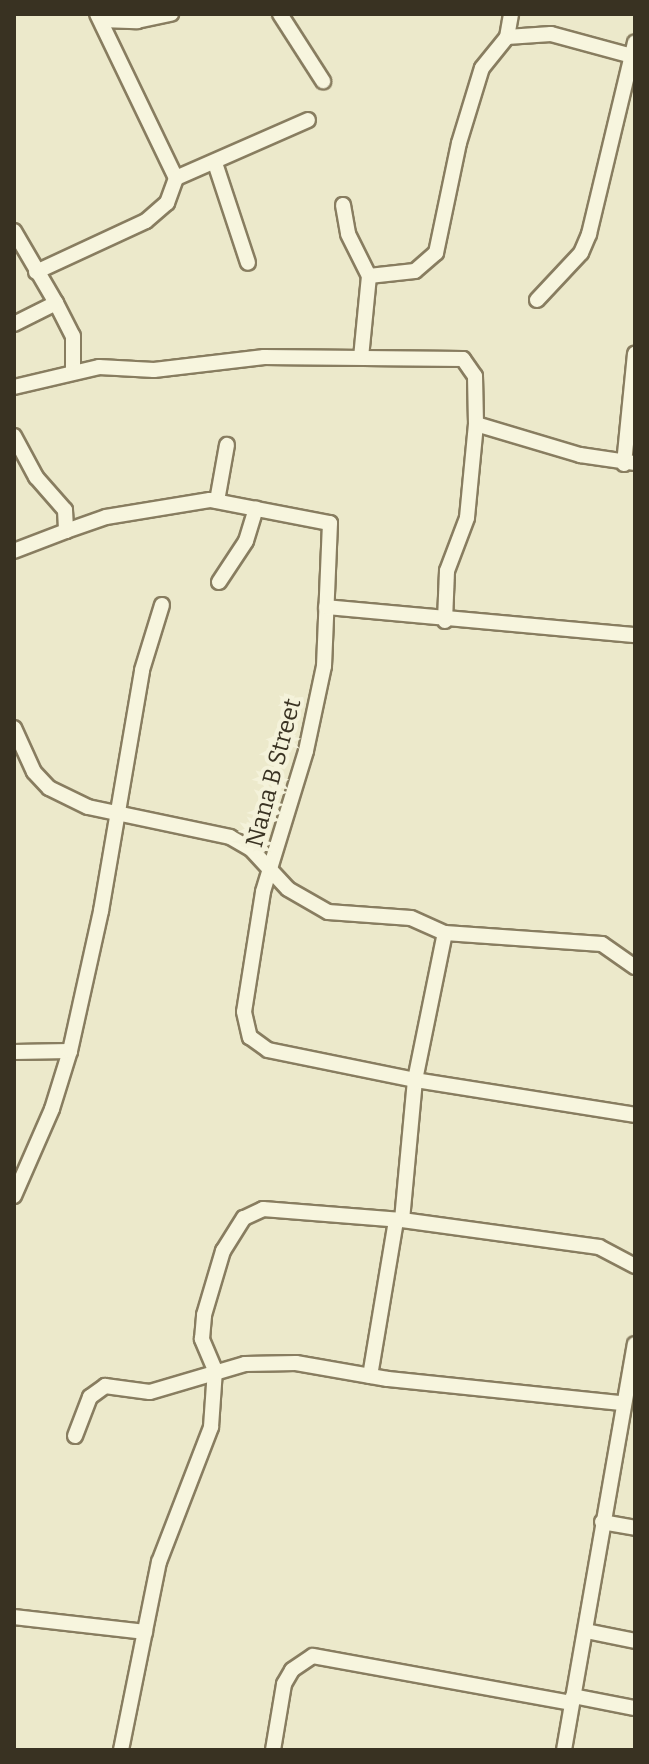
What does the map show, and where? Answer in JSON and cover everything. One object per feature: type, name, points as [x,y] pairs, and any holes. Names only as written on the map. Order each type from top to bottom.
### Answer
[{"type":"street","points":[[99,17],[137,21],[171,14]]},
{"type":"street","points":[[280,14],[323,81]]},
{"type":"street","points":[[369,276],[415,271],[436,253],[459,143],[482,68],[507,37],[511,14]]},
{"type":"street","points":[[36,272],[146,221],[167,203],[176,178],[99,17]]},
{"type":"street","points":[[507,37],[551,34],[633,49],[630,78],[589,234],[581,253],[537,300]]},
{"type":"street","points":[[176,178],[308,120]]},
{"type":"street","points":[[215,163],[248,263]]},
{"type":"street","points":[[343,205],[348,234],[369,276],[361,357]]},
{"type":"street","points":[[14,231],[73,336],[73,370]]},
{"type":"street","points":[[14,324],[56,303]]},
{"type":"street","points":[[476,424],[629,464],[635,354]]},
{"type":"street","points":[[14,387],[73,370],[154,370],[264,357],[463,359],[475,376],[476,424],[467,518],[447,571],[445,621]]},
{"type":"street","points":[[14,436],[36,477],[61,501],[66,531]]},
{"type":"street","points":[[217,501],[227,445]]},
{"type":"street","points":[[14,551],[106,517],[217,501],[256,509],[246,541],[219,582]]},
{"type":"street","name":"Nana B Street","points":[[256,509],[326,520],[332,530],[324,666],[306,751],[270,871],[244,1012],[250,1037],[268,1050],[415,1080]]},
{"type":"street","points":[[14,1196],[52,1109],[70,1051],[118,814],[142,670],[162,605]]},
{"type":"street","points":[[326,607],[445,621],[635,635]]},
{"type":"street","points":[[14,728],[34,772],[49,788],[118,814],[230,837],[251,849],[288,889],[328,912],[411,918],[445,933],[602,944],[635,967]]},
{"type":"street","points":[[370,1376],[399,1220],[415,1080],[445,933]]},
{"type":"street","points":[[14,1052],[70,1051]]},
{"type":"street","points":[[415,1080],[635,1115]]},
{"type":"street","points":[[121,1750],[166,1539],[211,1427],[215,1370],[202,1339],[204,1315],[223,1251],[244,1218],[263,1209],[399,1220],[599,1247],[635,1266]]},
{"type":"street","points":[[564,1750],[622,1403],[635,1344]]},
{"type":"street","points":[[75,1436],[99,1388],[150,1392],[215,1370],[296,1363],[370,1376],[622,1403]]},
{"type":"street","points":[[602,1522],[635,1528]]},
{"type":"street","points":[[14,1617],[145,1632]]},
{"type":"street","points":[[586,1631],[635,1641]]},
{"type":"street","points":[[273,1750],[284,1684],[292,1670],[313,1656],[635,1708]]}]
